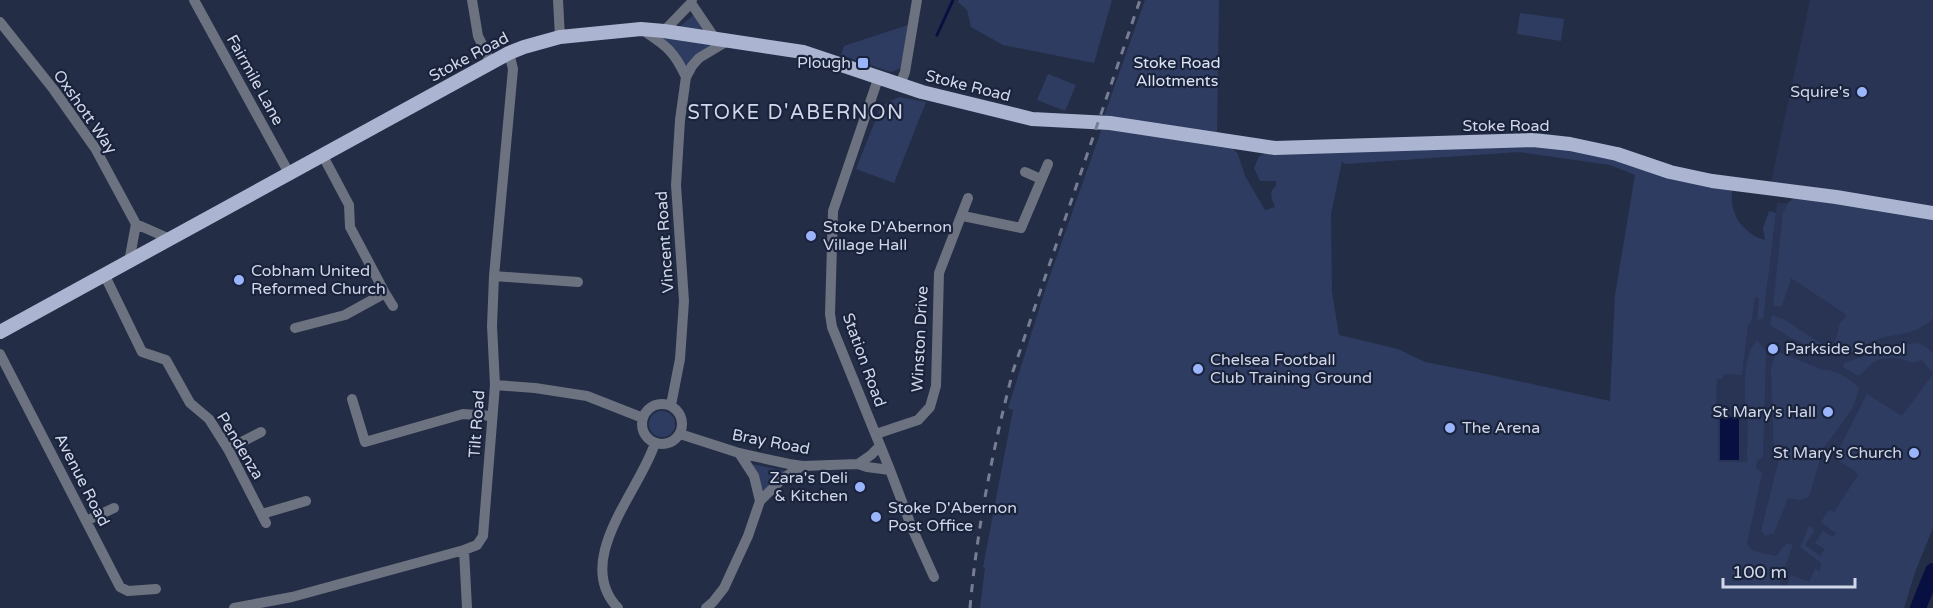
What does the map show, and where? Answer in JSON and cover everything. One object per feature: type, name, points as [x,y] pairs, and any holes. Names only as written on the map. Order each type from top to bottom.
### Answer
[{"type":"main road","name":"Stoke Road","points":[[2,328],[105,276],[509,53],[560,38],[641,29],[714,37],[803,52],[956,101],[1032,119],[1110,123],[1275,148],[1533,140],[1617,154],[1670,172],[1712,181],[1836,197],[1933,213]]},
{"type":"street","name":"Fairmile Lane","points":[[194,0],[290,175]]},
{"type":"street","points":[[472,0],[478,36],[491,63]]},
{"type":"street","points":[[558,0],[560,38]]},
{"type":"street","points":[[900,84],[905,72],[917,0]]},
{"type":"street","points":[[664,31],[691,1],[714,37]]},
{"type":"street","name":"Oxshott Way","points":[[0,22],[54,90],[95,148],[136,224]]},
{"type":"street","points":[[641,29],[676,56],[686,77]]},
{"type":"street","points":[[686,77],[699,58],[729,40]]},
{"type":"street","name":"Tilt Road","points":[[234,608],[292,597],[464,550],[477,544],[483,536],[495,386],[492,326],[494,276],[513,69],[509,53]]},
{"type":"street","name":"Station Road","points":[[879,76],[833,211],[830,314],[832,327],[912,528],[934,577]]},
{"type":"street","name":"Vincent Road","points":[[671,405],[680,359],[683,321],[683,271],[676,185],[680,120],[686,77]]},
{"type":"street","points":[[324,156],[349,205],[350,227],[393,306]]},
{"type":"street","points":[[963,216],[1021,228],[1048,164]]},
{"type":"street","points":[[1025,172],[1041,179]]},
{"type":"street","name":"Winston Drive","points":[[876,434],[918,420],[930,407],[936,386],[939,273],[963,216],[968,198]]},
{"type":"street","points":[[129,262],[136,224],[170,239]]},
{"type":"street","name":"Pendenza","points":[[105,276],[142,352],[166,360],[190,403],[209,419],[228,449],[264,519],[306,501]]},
{"type":"street","points":[[494,276],[578,282]]},
{"type":"street","points":[[295,328],[345,315],[385,293]]},
{"type":"street","name":"Avenue Road","points":[[0,354],[120,586],[128,591],[156,589]]},
{"type":"street","points":[[495,386],[535,388],[587,396],[615,405],[643,418]]},
{"type":"street","points":[[352,399],[365,442],[463,414],[492,416]]},
{"type":"street","points":[[654,405],[671,405],[681,415],[680,434],[666,444],[655,443],[646,435],[642,424],[643,418],[649,408],[654,405]]},
{"type":"street","points":[[228,449],[261,432]]},
{"type":"street","name":"Bray Road","points":[[680,434],[739,453],[803,466],[858,464],[890,470]]},
{"type":"street","points":[[618,608],[609,597],[603,584],[604,555],[608,539],[648,462],[655,443]]},
{"type":"street","points":[[858,464],[880,446]]},
{"type":"street","points":[[739,453],[754,476],[760,501]]},
{"type":"street","points":[[706,608],[724,588],[748,536],[760,501],[782,479],[803,466]]},
{"type":"street","points":[[86,521],[114,508]]},
{"type":"street","points":[[464,550],[467,608]]},
{"type":"shaded area","points":[[1810,0],[1933,0],[1933,208],[1771,182]]},
{"type":"shaded area","name":"Parkside School","points":[[1635,175],[1732,190],[1732,207],[1738,221],[1756,238],[1765,240],[1773,241],[1777,203],[1788,203],[1796,196],[1933,220],[1933,528],[1915,572],[1904,608],[1737,608],[1610,402],[1615,296]]},
{"type":"shaded area","points":[[1720,417],[1739,417],[1739,460],[1720,460]]},
{"type":"green space","points":[[959,0],[1112,0],[1094,63],[1003,45],[971,27],[967,10],[958,2]]},
{"type":"green space","name":"Stoke Road Allotments","points":[[1145,0],[1219,0],[1217,134],[1104,116]]},
{"type":"green space","points":[[1520,13],[1564,19],[1561,41],[1517,34]]},
{"type":"green space","points":[[695,14],[705,30],[678,28]]},
{"type":"green space","points":[[911,24],[901,68],[891,72],[841,55],[844,46]]},
{"type":"green space","points":[[657,36],[718,43],[687,69],[676,49]]},
{"type":"green space","points":[[1048,74],[1076,85],[1065,111],[1037,100]]},
{"type":"green space","points":[[899,97],[926,102],[894,183],[856,169],[881,106]]},
{"type":"green space","name":"Chelsea Football Club Training Ground","points":[[1102,128],[1232,148],[1238,154],[1245,176],[1265,210],[1275,207],[1271,193],[1276,186],[1276,181],[1260,181],[1254,168],[1259,156],[1267,153],[1532,143],[1571,147],[1732,190],[1735,214],[1744,228],[1757,237],[1765,240],[1763,228],[1769,211],[1776,213],[1763,319],[1757,320],[1759,298],[1755,297],[1751,323],[1748,325],[1742,375],[1724,374],[1723,378],[1717,379],[1716,404],[1714,404],[1714,414],[1718,418],[1718,462],[1747,462],[1748,413],[1745,413],[1745,374],[1749,355],[1757,340],[1766,351],[1763,456],[1757,461],[1756,468],[1762,473],[1747,544],[1753,551],[1776,556],[1786,544],[1793,544],[1779,585],[1787,586],[1791,575],[1809,582],[1815,569],[1820,571],[1821,563],[1800,547],[1809,526],[1815,530],[1805,545],[1820,556],[1825,549],[1815,543],[1823,531],[1833,537],[1836,533],[1821,522],[1829,510],[1834,512],[1858,475],[1837,460],[1839,457],[1836,455],[1867,394],[1902,416],[1933,374],[1933,528],[1915,572],[1904,608],[980,608],[985,568],[983,567],[1013,410],[1008,408],[1046,287]],"holes":[[[1519,152],[1610,165],[1635,175],[1615,296],[1610,401],[1425,362],[1398,349],[1339,335],[1332,292],[1331,214],[1342,161],[1345,164]]]},
{"type":"green space","points":[[1796,196],[1933,220],[1933,318],[1916,330],[1881,338],[1846,353],[1834,341],[1840,323],[1847,315],[1791,278],[1782,306],[1773,306],[1783,213],[1788,203]]},
{"type":"green space","points":[[1772,315],[1783,319],[1825,346],[1823,353],[1770,325]]},
{"type":"green space","points":[[1915,343],[1923,345],[1933,353],[1933,373],[1922,360],[1912,363],[1896,358],[1874,362],[1858,376],[1843,367],[1844,363],[1879,351]]},
{"type":"green space","points":[[1776,351],[1823,370],[1838,373],[1859,389],[1852,409],[1823,449],[1809,497],[1801,500],[1788,498],[1774,533],[1765,536],[1761,531],[1779,459],[1774,457],[1771,370]]},
{"type":"green space","points":[[662,411],[672,414],[675,424],[672,434],[662,437],[652,434],[649,424],[652,414]]},
{"type":"green space","points":[[751,464],[787,471],[764,493]]},
{"type":"waterway","points":[[937,35],[953,0]]},
{"type":"waterway","points":[[1918,608],[1933,571]]},
{"type":"railway","points":[[970,608],[987,488],[1013,371],[1140,0]]},
{"type":"place","name":"Plough","points":[[863,63]]},
{"type":"place","name":"Squire's","points":[[1862,92]]},
{"type":"place","name":"Stoke D'Abernon Village Hall","points":[[811,236]]},
{"type":"place","name":"Cobham United Reformed Church","points":[[239,280]]},
{"type":"place","name":"Parkside School","points":[[1773,349]]},
{"type":"place","name":"Chelsea Football Club Training Ground","points":[[1198,369]]},
{"type":"place","name":"St Mary's Hall","points":[[1828,412]]},
{"type":"place","name":"The Arena","points":[[1450,428]]},
{"type":"place","name":"St Mary's Church","points":[[1914,453]]},
{"type":"place","name":"Zara's Deli & Kitchen","points":[[860,487]]},
{"type":"place","name":"Stoke D'Abernon Post Office","points":[[876,517]]},
{"type":"district","name":"STOKE D'ABERNON","points":[[796,113]]}]
